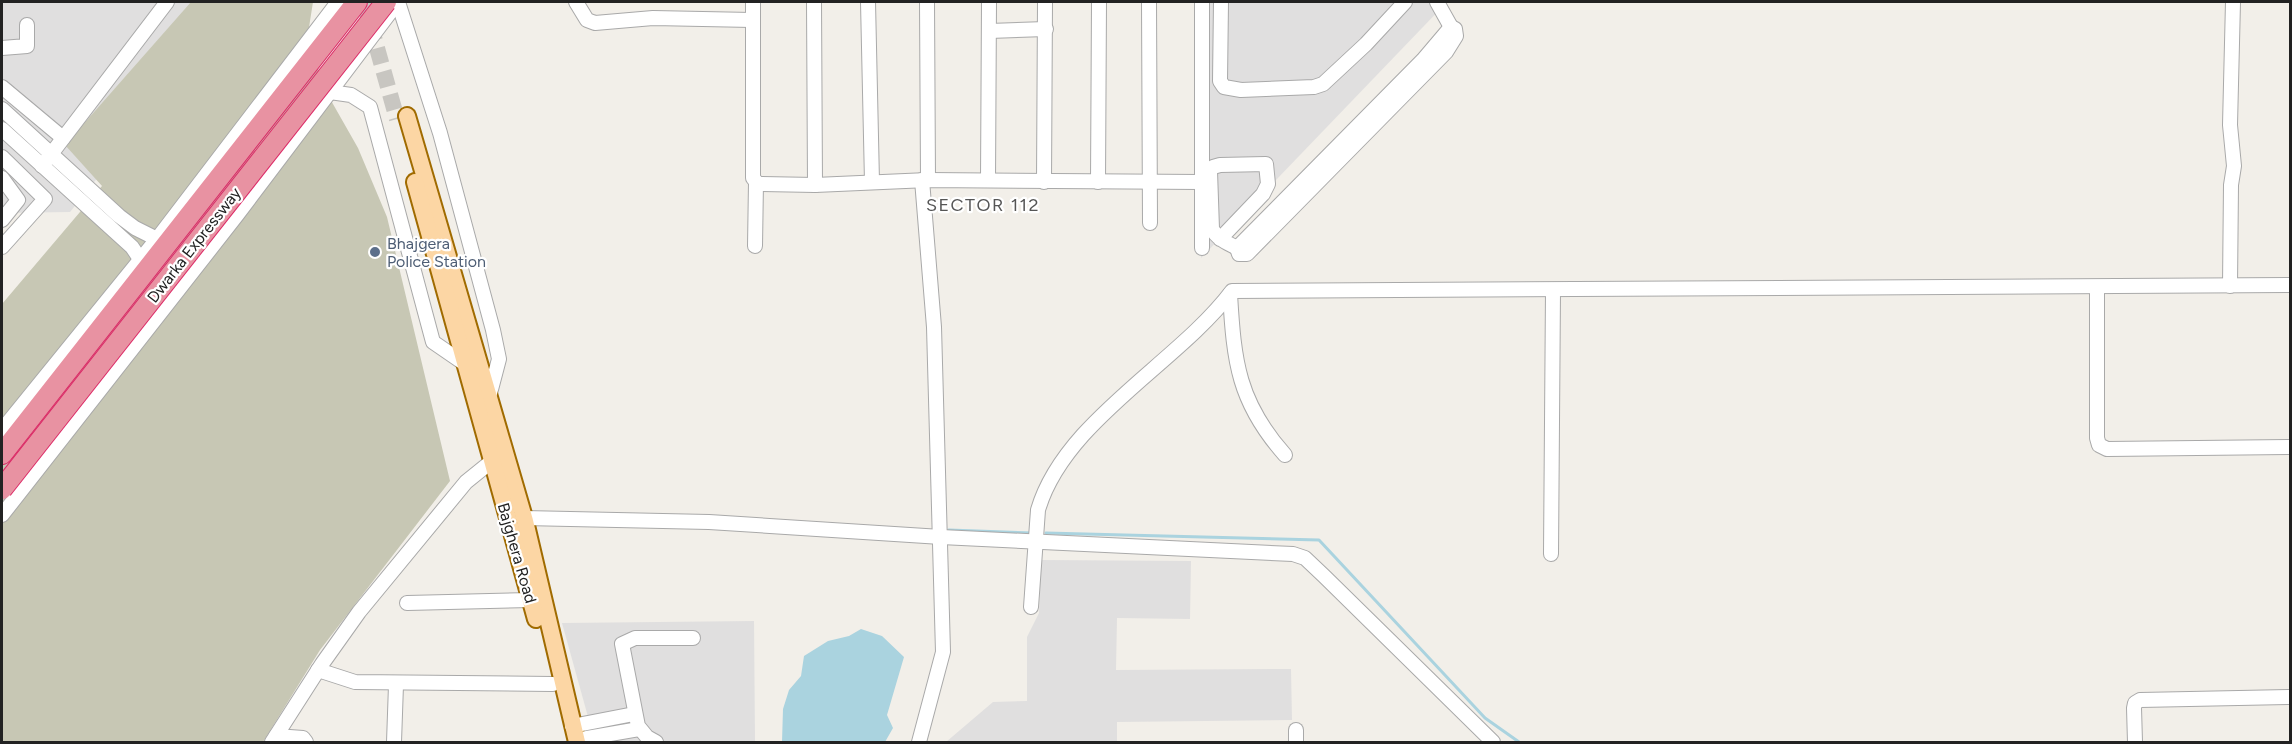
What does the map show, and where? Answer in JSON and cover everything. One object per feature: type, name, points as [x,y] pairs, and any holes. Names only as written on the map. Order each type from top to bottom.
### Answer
[{"type":"highway","name":"Dwarka Expressway","points":[[2,454],[357,2]]},
{"type":"highway","name":"Dwarka Expressway","points":[[2,489],[394,2]]},
{"type":"main road","name":"Bajghera Road","points":[[489,396],[402,117],[492,461],[526,557],[531,600],[553,684],[572,733]]},
{"type":"main road","points":[[489,396],[524,518],[526,557],[572,733]]},
{"type":"street","points":[[46,160],[167,2]]},
{"type":"street","points":[[2,430],[158,239],[336,2]]},
{"type":"street","points":[[2,515],[237,215],[330,92],[394,2]]},
{"type":"street","points":[[394,2],[440,133],[493,330],[499,359],[489,396]]},
{"type":"street","points":[[576,2],[587,20],[595,23],[653,18],[752,20]]},
{"type":"street","points":[[753,2],[755,246]]},
{"type":"street","points":[[814,2],[815,185]]},
{"type":"street","points":[[868,2],[872,182]]},
{"type":"street","points":[[919,742],[925,714],[943,657],[934,327],[925,180],[927,2]]},
{"type":"street","points":[[988,180],[989,2]]},
{"type":"street","points":[[1044,182],[1045,2]]},
{"type":"street","points":[[1098,182],[1099,2]]},
{"type":"street","points":[[1149,2],[1150,223]]},
{"type":"street","points":[[1202,2],[1202,248]]},
{"type":"street","points":[[1221,2],[1220,81],[1224,87],[1241,90],[1314,87],[1323,84],[1366,44],[1405,2]]},
{"type":"street","points":[[2230,286],[2231,184],[2234,160],[2230,125],[2233,2]]},
{"type":"street","points":[[1220,239],[1263,194],[1268,184],[1266,164],[1213,167],[1210,224],[1213,232],[1220,239],[1238,248],[1242,256],[1247,254],[1413,78],[1450,47],[1456,36],[1455,29],[1451,27],[1440,3]]},
{"type":"street","points":[[2,48],[27,46],[27,25]]},
{"type":"street","points":[[989,31],[1046,29]]},
{"type":"street","points":[[2,87],[63,138]]},
{"type":"street","points":[[330,92],[351,94],[370,107],[433,342],[465,364]]},
{"type":"street","points":[[2,109],[46,160],[56,180],[132,247],[140,259]]},
{"type":"street","points":[[2,129],[46,160],[67,168],[127,222],[158,239]]},
{"type":"street","points":[[2,157],[43,196],[44,201],[2,247]]},
{"type":"street","points":[[43,196],[67,168]]},
{"type":"street","points":[[2,178],[18,200],[2,220]]},
{"type":"street","points":[[756,182],[815,185],[925,180],[1201,182]]},
{"type":"street","points":[[1031,607],[1034,541],[1042,496],[1064,460],[1091,429],[1169,354],[1203,326],[1233,291],[1553,291],[2290,285]]},
{"type":"street","points":[[2097,287],[2097,438],[2099,446],[2107,449],[2290,447]]},
{"type":"street","points":[[1551,554],[1553,291]]},
{"type":"street","points":[[1230,294],[1241,386],[1262,428],[1285,455]]},
{"type":"street","points":[[274,739],[318,670],[359,612],[466,482],[492,461]]},
{"type":"street","points":[[2,483],[23,487]]},
{"type":"street","points":[[524,518],[709,522],[941,537],[1286,554],[1302,557],[1493,742]]},
{"type":"street","points":[[407,603],[531,600]]},
{"type":"street","points":[[656,742],[639,729],[634,714],[622,644],[635,638],[693,638]]},
{"type":"street","points":[[318,670],[348,681],[396,685],[553,684]]},
{"type":"street","points":[[394,742],[396,685]]},
{"type":"street","points":[[2135,742],[2134,708],[2140,700],[2290,697]]},
{"type":"street","points":[[572,733],[634,714]]},
{"type":"street","points":[[572,733],[639,729]]},
{"type":"street","points":[[274,739],[303,738],[306,742]]},
{"type":"shaded area","points":[[2,2],[239,2],[70,212],[2,213]]},
{"type":"shaded area","points":[[191,2],[313,2],[307,40],[329,97],[358,148],[387,217],[450,481],[320,650],[263,742],[2,742],[2,304],[102,186],[65,145]]},
{"type":"shaded area","points":[[1206,2],[1447,2],[1201,258]]},
{"type":"shaded area","points":[[1041,560],[1191,561],[1190,619],[1117,618],[1116,670],[1291,669],[1292,720],[1117,722],[1117,742],[946,742],[993,702],[1027,701],[1027,637],[1039,613]]},
{"type":"shaded area","points":[[754,621],[755,742],[595,742],[562,623]]},
{"type":"water","points":[[861,629],[882,636],[904,657],[887,715],[893,728],[885,742],[782,742],[783,709],[789,690],[801,676],[804,656],[828,641],[849,636]]},
{"type":"waterway","points":[[949,530],[1032,533]]},
{"type":"waterway","points":[[1046,533],[1319,540],[1485,718],[1519,742]]},
{"type":"tunnel","points":[[364,2],[397,119]]},
{"type":"place","name":"Bhajgera Police Station","points":[[375,252]]},
{"type":"district","name":"SECTOR 112","points":[[983,205]]}]
